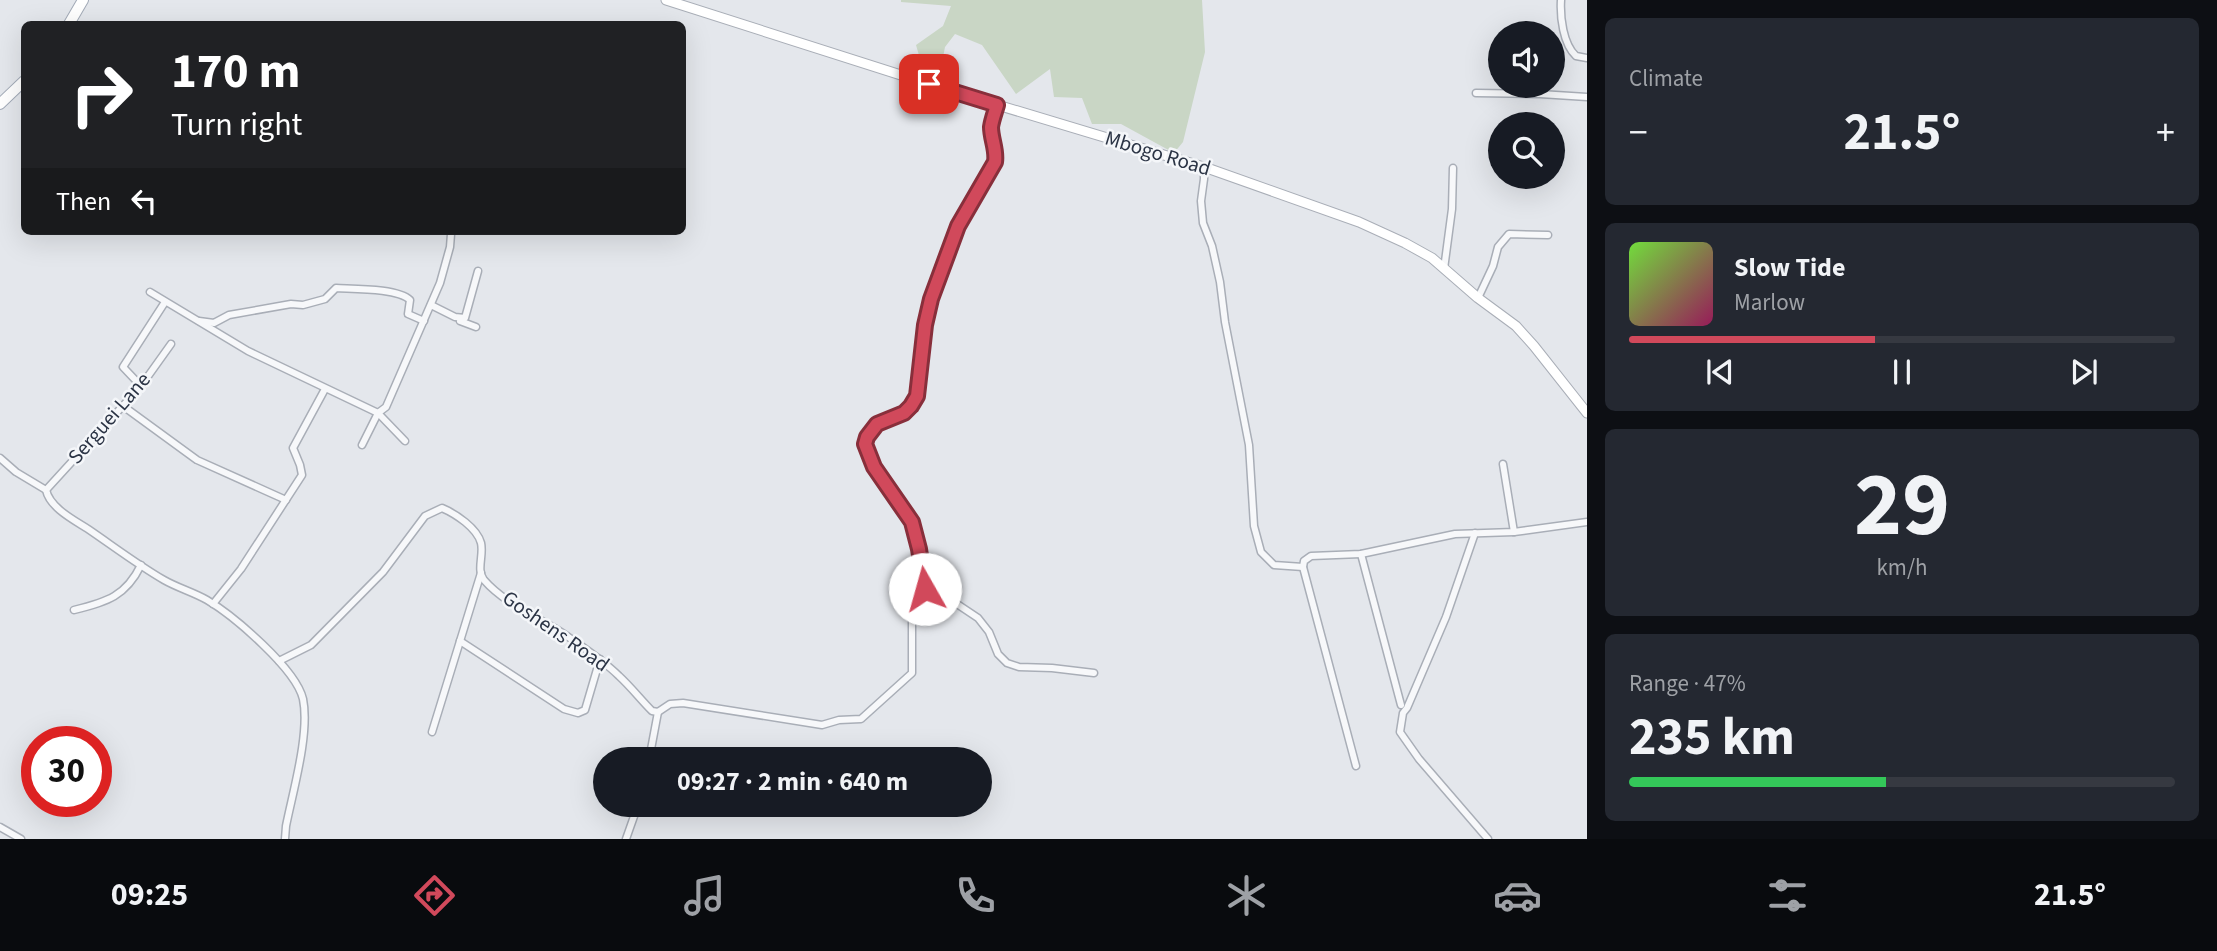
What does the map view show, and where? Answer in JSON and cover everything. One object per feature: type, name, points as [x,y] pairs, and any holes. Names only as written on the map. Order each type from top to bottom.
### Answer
[{"type":"main road","points":[[71,21],[83,0]]},
{"type":"main road","name":"Mbogo Road","points":[[666,0],[997,105],[1204,167],[1359,222],[1432,258],[1478,298],[1516,326],[1587,412]]},
{"type":"main road","points":[[0,104],[21,84]]},
{"type":"street","points":[[1561,0],[1560,13],[1569,47],[1576,56],[1587,58]]},
{"type":"street","points":[[1476,93],[1587,97]]},
{"type":"street","points":[[997,105],[991,125],[995,162],[958,226],[931,299],[925,325],[917,396],[904,413],[877,424],[865,444],[874,467],[912,522],[925,589],[933,595],[951,600],[978,618],[989,632],[998,654],[1007,663],[1019,667],[1094,673]]},
{"type":"street","points":[[1204,167],[1201,201],[1203,223],[1212,246],[1220,282],[1249,445],[1257,539],[1261,552],[1274,565],[1303,567]]},
{"type":"street","points":[[1444,269],[1452,209],[1453,167]]},
{"type":"street","points":[[1478,298],[1493,266],[1498,247],[1509,234],[1548,235]]},
{"type":"street","points":[[362,445],[378,414],[386,407],[431,305],[445,268],[451,235]]},
{"type":"street","points":[[431,305],[456,317],[465,318],[478,271]]},
{"type":"street","points":[[197,322],[214,323],[229,315],[291,304],[303,305],[325,299],[336,288],[406,296],[410,300],[408,314],[424,321]]},
{"type":"street","points":[[150,292],[248,351],[378,414],[405,441]]},
{"type":"street","points":[[141,386],[124,367],[165,302]]},
{"type":"street","points":[[427,313],[438,309],[476,327]]},
{"type":"street","name":"Serguei Lane","points":[[46,491],[141,386],[171,344]]},
{"type":"street","points":[[213,604],[241,569],[302,475],[293,448],[325,389]]},
{"type":"street","points":[[123,406],[197,460],[286,500]]},
{"type":"street","points":[[0,458],[46,491],[47,497],[69,516],[163,579],[213,604],[242,626],[279,661],[296,684],[303,701],[303,742],[285,839]]},
{"type":"street","points":[[1503,464],[1514,532]]},
{"type":"street","points":[[279,661],[311,645],[341,617],[383,572],[425,516],[437,509],[449,511],[474,531],[481,544],[481,573],[432,732]]},
{"type":"street","points":[[1356,766],[1303,567],[1304,561],[1311,556],[1361,554],[1455,534],[1514,532],[1587,522]]},
{"type":"street","points":[[1475,533],[1446,617],[1403,713],[1400,732],[1419,759],[1488,839]]},
{"type":"street","points":[[651,747],[658,712],[670,704],[684,703],[822,725],[839,720],[861,719],[912,673],[912,586],[919,549]]},
{"type":"street","points":[[1361,554],[1401,705]]},
{"type":"street","points":[[74,610],[98,604],[116,595],[132,583],[141,565]]},
{"type":"street","name":"Goshens Road","points":[[481,573],[484,580],[515,605],[600,659],[652,711],[658,712]]},
{"type":"street","points":[[460,641],[564,709],[578,713],[585,710],[600,659]]},
{"type":"street","points":[[626,839],[634,817]]},
{"type":"street","points":[[0,827],[21,839]]},
{"type":"green space","points":[[901,0],[1202,0],[1205,52],[1183,142],[1174,153],[1121,124],[1092,124],[1082,98],[1054,97],[1050,69],[1016,94],[982,45],[955,34],[945,47],[939,78],[923,69],[916,45],[943,26],[951,6]]},
{"type":"route","points":[[925,589],[912,522],[874,467],[865,444],[877,424],[904,413],[917,396],[925,325],[931,299],[958,226],[995,162],[991,125],[997,105],[929,84]]}]
